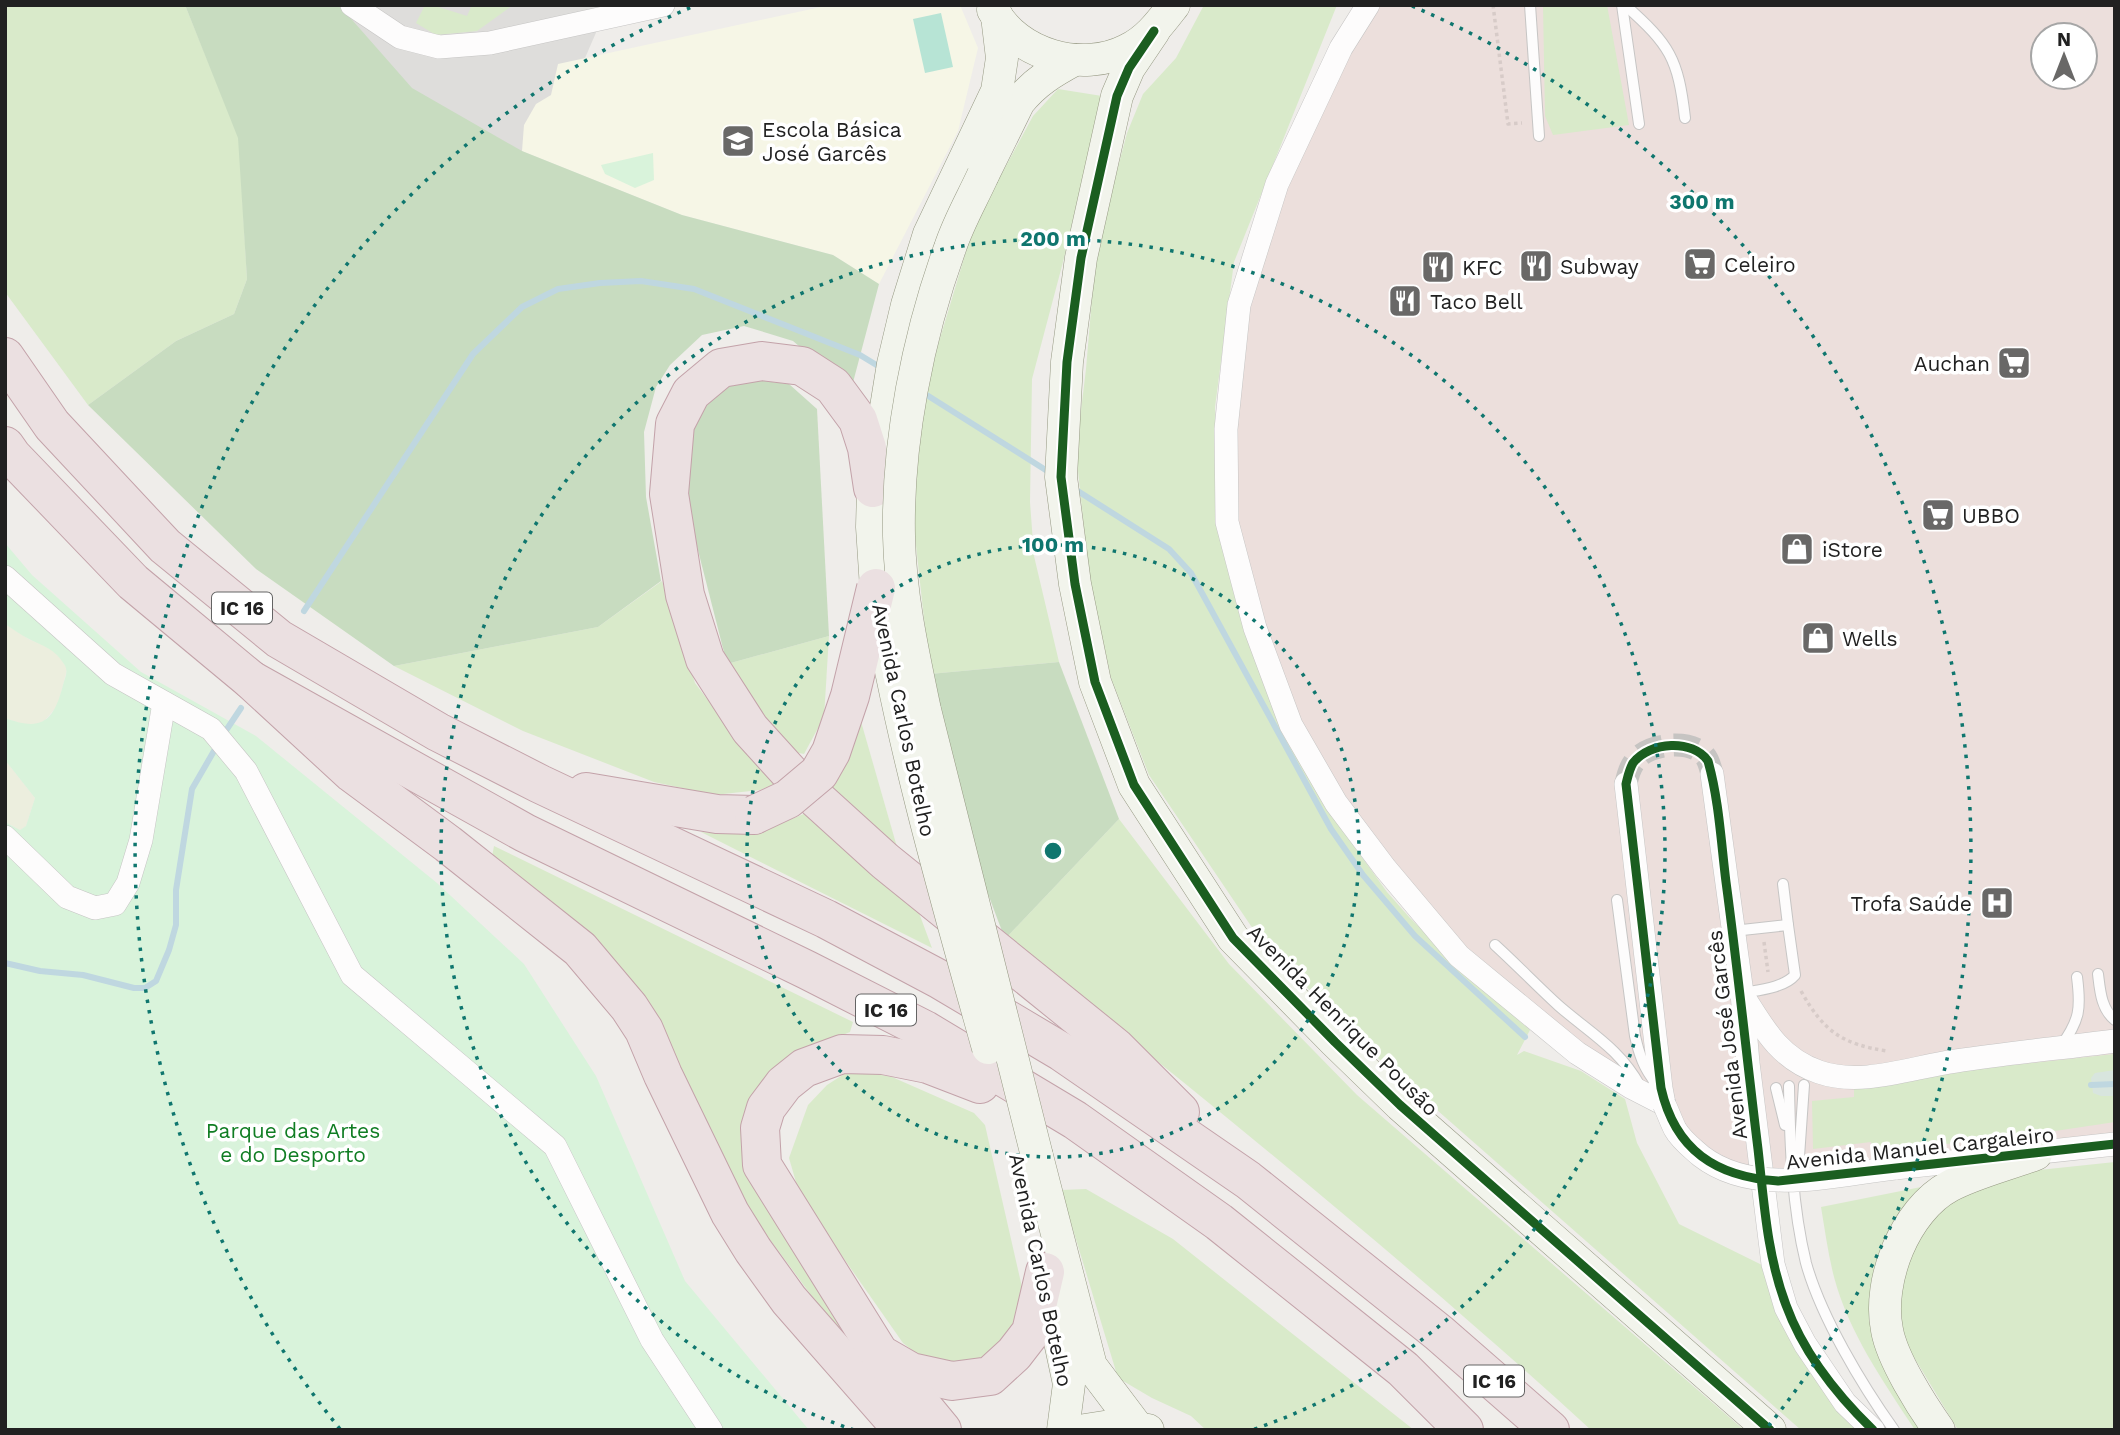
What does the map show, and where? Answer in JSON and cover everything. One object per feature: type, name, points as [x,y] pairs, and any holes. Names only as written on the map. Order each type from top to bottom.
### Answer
[{"type":"highway","name":"IC 16","points":[[5,357],[52,425],[165,546],[279,639],[438,732],[540,784],[826,919],[939,979],[1062,1052],[1248,1180],[1439,1333],[1550,1430]]},
{"type":"highway","points":[[873,488],[867,448],[858,420],[833,386],[802,366],[762,360],[721,368],[691,393],[675,424],[670,494],[685,595],[705,659],[750,729],[799,783],[885,861],[1115,1047],[1248,1180]]},
{"type":"highway","name":"IC 16","points":[[5,446],[133,582],[251,680],[525,832],[925,1030],[1075,1120],[1219,1222],[1404,1369],[1464,1430]]},
{"type":"highway","points":[[540,784],[717,814],[754,815],[788,799],[819,773],[831,752],[850,696],[876,587]]},
{"type":"highway","points":[[251,680],[352,774],[448,844],[580,949],[629,1007],[644,1030],[730,1213],[753,1250],[789,1300],[903,1430]]},
{"type":"highway","points":[[942,1430],[881,1356],[762,1165],[761,1128],[765,1108],[784,1084],[804,1068],[842,1054],[883,1055],[928,1064],[1075,1120]]},
{"type":"highway","points":[[881,1356],[911,1372],[952,1381],[990,1376],[1014,1354],[1031,1332],[1045,1272]]},
{"type":"main road","points":[[994,11],[1019,39],[1047,54],[1074,60],[1101,59],[1127,50],[1154,31],[1174,5]]},
{"type":"main road","name":"Avenida Carlos Botelho","points":[[994,11],[1002,58],[997,91],[924,336],[903,457],[899,538],[909,627],[925,710],[1026,1153],[1045,1272],[1069,1384],[1063,1430]]},
{"type":"main road","name":"Avenida Henrique Pousão","points":[[1154,31],[1129,68],[1121,86],[1079,271],[1067,362],[1061,477],[1075,584],[1095,682],[1134,785],[1233,938],[1335,1042],[1400,1105],[1770,1430]]},
{"type":"main road","name":"Avenida Carlos Botelho","points":[[1074,60],[1048,73],[1019,102],[929,234],[906,305],[887,395],[873,488],[872,527],[876,587],[895,697],[910,762],[1026,1153],[1091,1366],[1142,1428]]},
{"type":"main road","points":[[1939,1430],[1902,1367],[1887,1331],[1886,1299],[1891,1269],[1903,1237],[1921,1210],[1949,1186],[2036,1154]]},
{"type":"main road","points":[[1085,1430],[1118,1425],[1142,1428]]},
{"type":"street","points":[[352,5],[384,15],[400,37],[439,47],[490,43],[566,16],[663,5]]},
{"type":"street","points":[[1368,5],[1342,48],[1277,184],[1239,305],[1226,429],[1227,522],[1255,628],[1292,725],[1336,803],[1385,868],[1459,956],[1577,1054],[1657,1095]]},
{"type":"street","points":[[5,577],[113,674],[211,729],[247,771],[352,975],[555,1146],[652,1340],[711,1430]]},
{"type":"street","points":[[5,837],[67,897],[95,908],[114,904],[128,883],[141,840],[164,703]]},
{"type":"street","name":"Avenida José Garcês","points":[[1712,774],[1742,993],[1773,1264],[1786,1308],[1805,1344],[1845,1403],[1873,1430]]},
{"type":"street","name":"Avenida Manuel Cargaleiro","points":[[1626,784],[1657,1095],[1676,1131],[1710,1163],[1754,1179],[1778,1181],[2115,1144]]},
{"type":"street","name":"Avenida José Garcês","points":[[1742,993],[1769,1038],[1780,1050],[1795,1061],[1833,1077],[1868,1077],[1954,1061],[2115,1041]]},
{"type":"lane","points":[[1530,5],[1539,136]]},
{"type":"lane","points":[[1624,5],[1654,30],[1669,51],[1681,82],[1685,118]]},
{"type":"lane","points":[[1624,5],[1639,124]]},
{"type":"lane","points":[[1742,993],[1786,983],[1795,975],[1783,884]]},
{"type":"lane","points":[[1617,900],[1635,1037],[1657,1095]]},
{"type":"lane","points":[[1733,932],[1788,925]]},
{"type":"lane","points":[[1495,945],[1559,1006],[1617,1053],[1657,1095]]},
{"type":"lane","points":[[2098,974],[2104,1004],[2115,1020]]},
{"type":"lane","points":[[2059,1048],[2077,1020],[2077,977]]},
{"type":"lane","points":[[1795,1191],[1803,1122],[1804,1085]]},
{"type":"lane","points":[[1789,1086],[1790,1144],[1807,1264],[1818,1296],[1850,1359],[1894,1430]]},
{"type":"lane","points":[[1776,1088],[1790,1144]]},
{"type":"path","points":[[1493,5],[1508,124],[1538,121]]},
{"type":"path","points":[[1763,928],[1772,998],[1800,988],[1818,1020],[1833,1033],[1859,1046],[1889,1051]]},
{"type":"shaded area","points":[[302,5],[608,5],[552,134],[496,167]]},
{"type":"shaded area","name":"Escola Básica José Garcês","points":[[830,5],[960,5],[978,48],[958,131],[879,284],[833,255],[682,215],[522,151],[524,125],[536,104],[551,95],[558,64]]},
{"type":"shaded area","points":[[1368,5],[2115,5],[2115,1144],[1778,1181],[1710,1163],[1664,1104],[1459,956],[1291,725],[1227,522],[1239,305],[1277,184]]},
{"type":"shaded area","points":[[5,624],[30,640],[50,647],[67,669],[58,705],[38,724],[22,724],[5,718]]},
{"type":"shaded area","points":[[5,760],[35,798],[26,826],[20,830],[5,822]]},
{"type":"shaded area","points":[[2115,1070],[2115,1096],[2093,1093],[2091,1078],[2095,1073]]},
{"type":"green space","points":[[5,5],[185,5],[239,138],[247,279],[234,314],[176,341],[88,405],[5,292]]},
{"type":"green space","points":[[185,5],[339,5],[412,88],[522,151],[682,215],[833,255],[879,284],[851,390],[793,341],[744,326],[702,335],[670,365],[656,387],[644,432],[646,497],[661,581],[598,627],[394,666],[256,569],[88,405],[176,341],[234,314],[247,279],[238,138]]},
{"type":"green space","points":[[425,5],[467,16],[472,5],[513,5],[477,31],[436,35],[416,23]]},
{"type":"green space","points":[[1204,5],[1337,5],[1234,262],[1215,407],[1220,540],[1341,828],[1387,892],[1410,918],[1530,1030],[1517,1055],[1524,1051],[1581,1071],[1625,1099],[1637,1143],[1679,1224],[1762,1265],[1859,1430],[1801,1430],[1346,1030],[1251,926],[1149,775],[1111,678],[1089,575],[1076,452],[1096,251],[1127,133],[1143,94],[1176,58]]},
{"type":"green space","points":[[1543,5],[1607,5],[1629,125],[1553,135],[1545,116]]},
{"type":"green space","points":[[941,13],[953,67],[925,73],[913,19]]},
{"type":"green space","points":[[1058,89],[1102,96],[1032,379],[1030,502],[1034,556],[1059,662],[930,674],[913,518],[917,431],[938,345],[974,225],[1033,116]]},
{"type":"green space","points":[[653,153],[654,180],[635,188],[605,174],[601,165]]},
{"type":"green space","points":[[757,380],[789,384],[817,409],[829,636],[727,664],[687,507],[689,453],[698,408],[726,387]]},
{"type":"green space","name":"Parque das Artes e do Desporto","points":[[5,543],[32,575],[141,672],[256,736],[437,883],[524,964],[596,1076],[685,1281],[809,1430],[5,1430],[5,822],[20,830],[26,826],[35,798],[5,760],[5,718],[28,724],[44,720],[55,707],[66,672],[64,664],[53,651],[5,624]]},
{"type":"green space","points":[[662,581],[695,683],[732,732],[779,782],[760,790],[714,795],[654,782],[523,731],[394,666],[598,627]]},
{"type":"green space","points":[[829,636],[824,717],[804,754],[789,751],[751,704],[727,664]]},
{"type":"green space","points":[[1059,662],[1119,819],[1005,939],[985,886],[930,674]]},
{"type":"green space","points":[[860,718],[899,854],[821,791]]},
{"type":"green space","points":[[808,812],[912,894],[932,948],[701,832],[756,830]]},
{"type":"green space","points":[[1119,819],[1229,964],[1357,1095],[1744,1430],[1591,1430],[1375,1241],[1005,939]]},
{"type":"green space","points":[[494,846],[853,1022],[850,1032],[823,1043],[747,1114],[893,1406],[726,1180],[692,1109],[491,862]]},
{"type":"green space","points":[[2115,1054],[2115,1122],[2029,1135],[1873,1152],[1871,1142],[1813,1149],[1812,1101],[1854,1097],[1854,1082]]},
{"type":"green space","points":[[852,1069],[892,1077],[974,1113],[985,1125],[1024,1296],[1007,1340],[968,1367],[932,1366],[903,1343],[800,1196],[789,1158],[808,1105],[827,1085]]},
{"type":"green space","points":[[2115,1162],[2115,1430],[1958,1430],[1903,1339],[1899,1286],[1907,1254],[1950,1199],[2020,1172]]},
{"type":"green space","points":[[1931,1185],[1871,1297],[1928,1430],[1915,1430],[1868,1356],[1848,1318],[1834,1277],[1821,1207]]},
{"type":"green space","points":[[1086,1189],[1173,1239],[1414,1430],[1206,1430],[1191,1416],[1118,1378],[1061,1190]]},
{"type":"waterway","points":[[304,611],[473,354],[522,307],[558,289],[641,281],[694,289],[860,355],[883,369]]},
{"type":"waterway","points":[[922,392],[1052,474]]},
{"type":"waterway","points":[[1073,488],[1169,549],[1191,573],[1331,829],[1363,875],[1415,936],[1525,1037]]},
{"type":"waterway","points":[[223,735],[241,708]]},
{"type":"waterway","points":[[5,963],[40,971],[83,975],[134,988],[145,988],[156,981],[176,925],[176,890],[192,789],[218,744]]},
{"type":"waterway","points":[[2091,1085],[2115,1084]]},
{"type":"tunnel","points":[[1626,784],[1630,768],[1638,758],[1647,751],[1663,746],[1681,745],[1697,750],[1707,758],[1712,774]]},
{"type":"cycle path","points":[[1154,31],[1129,68],[1117,96],[1081,258],[1067,362],[1061,477],[1075,584],[1095,682],[1134,785],[1233,938],[1335,1042],[1400,1105],[1770,1430]]},
{"type":"cycle path","points":[[1873,1430],[1835,1388],[1802,1340],[1786,1305],[1774,1267],[1764,1208],[1762,1189],[1760,1169],[1758,1149],[1719,821],[1708,761],[1692,749],[1671,746],[1650,750],[1633,763],[1626,784],[1661,1088],[1676,1128],[1702,1156],[1736,1174],[1756,1178],[1778,1181],[2115,1144]]},
{"type":"place","name":"Escola Básica José Garcês","points":[[738,141]]},
{"type":"place","name":"Celeiro","points":[[1700,264]]},
{"type":"place","name":"Subway","points":[[1536,266]]},
{"type":"place","name":"KFC","points":[[1438,267]]},
{"type":"place","name":"Taco Bell","points":[[1405,301]]},
{"type":"place","name":"Auchan","points":[[2014,363]]},
{"type":"place","name":"UBBO","points":[[1938,515]]},
{"type":"place","name":"iStore","points":[[1797,549]]},
{"type":"place","name":"Wells","points":[[1818,638]]},
{"type":"place","name":"Trofa Saúde","points":[[1997,903]]}]
